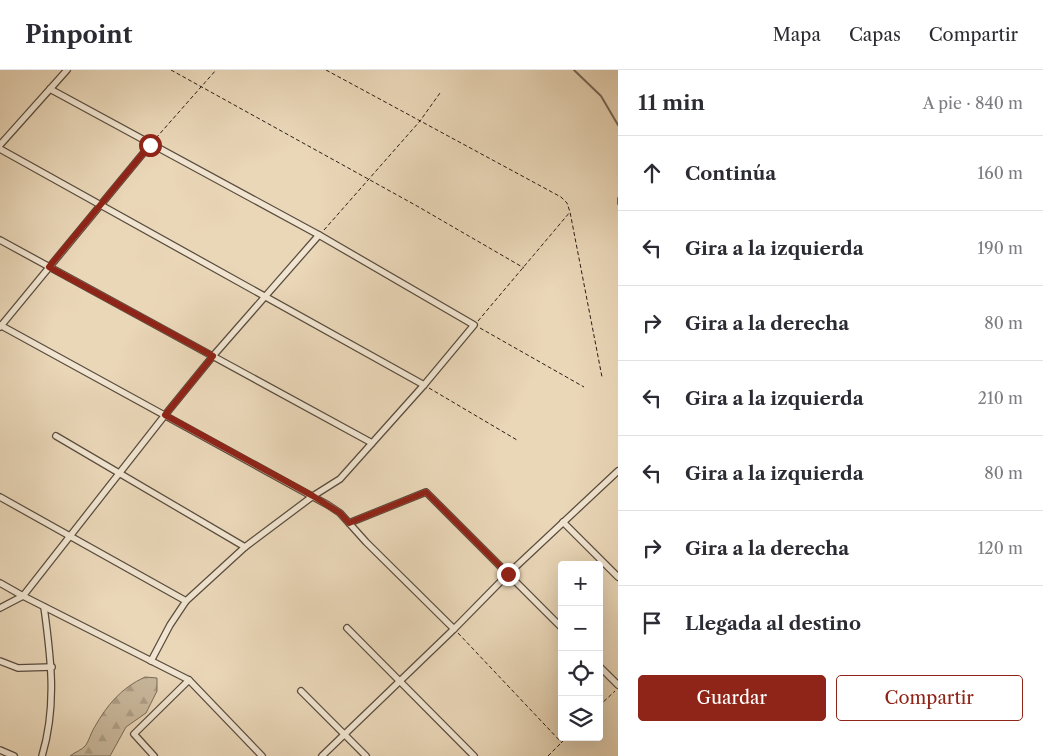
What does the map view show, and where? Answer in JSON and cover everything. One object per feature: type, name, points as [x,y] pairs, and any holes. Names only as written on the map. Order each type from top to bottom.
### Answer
[{"type":"street","points":[[67,70],[0,147],[100,205],[424,385]]},
{"type":"street","points":[[50,89],[150,145],[319,235],[474,325],[424,385],[340,479],[313,496],[245,547],[186,601],[170,625],[151,661]]},
{"type":"street","points":[[150,145],[0,326],[313,496],[340,513],[366,542],[454,629]]},
{"type":"street","points":[[0,608],[23,596],[213,356],[319,235]]},
{"type":"street","points":[[0,240],[372,443]]},
{"type":"street","points":[[56,436],[245,547]]},
{"type":"street","points":[[322,756],[454,629],[508,574],[617,472]]},
{"type":"street","points":[[349,523],[426,492],[558,624]]},
{"type":"street","points":[[0,497],[186,601]]},
{"type":"street","points":[[564,522],[618,577]]},
{"type":"street","points":[[0,583],[188,680],[262,756]]},
{"type":"street","points":[[42,756],[50,715],[52,667],[44,607]]},
{"type":"street","points":[[347,628],[474,756]]},
{"type":"street","points":[[0,661],[18,668],[52,667]]},
{"type":"street","points":[[603,670],[618,687]]},
{"type":"street","points":[[154,756],[134,734],[188,680]]},
{"type":"street","points":[[301,692],[366,756]]},
{"type":"street","points":[[0,750],[14,756]]},
{"type":"path","points":[[171,70],[417,206],[524,268]]},
{"type":"path","points":[[150,145],[216,70]]},
{"type":"path","points":[[326,70],[561,197],[567,203],[602,378]]},
{"type":"path","points":[[319,235],[420,121],[440,93]]},
{"type":"path","points":[[570,212],[474,325],[584,387]]},
{"type":"path","points":[[424,385],[517,440]]},
{"type":"path","points":[[454,629],[562,743],[548,756]]},
{"type":"path","points":[[603,702],[618,687]]},
{"type":"green space","points":[[145,677],[157,678],[157,691],[146,713],[126,727],[110,756],[70,756],[86,745],[99,720],[115,698],[136,681]]},
{"type":"waterway","points":[[574,70],[601,96],[618,125]]},
{"type":"waterway","points":[[618,198],[618,204]]},
{"type":"route","points":[[150,145],[49,267],[213,356],[165,415],[313,496],[340,513],[349,523],[426,492],[508,574]]}]
